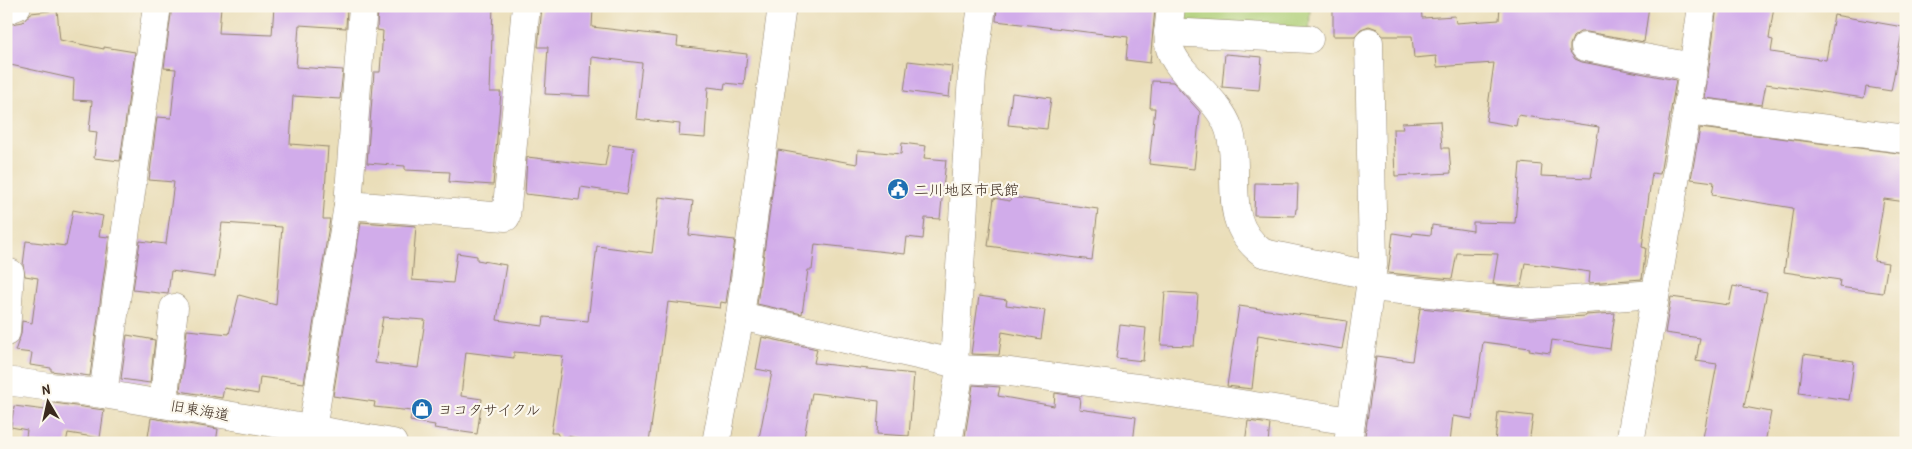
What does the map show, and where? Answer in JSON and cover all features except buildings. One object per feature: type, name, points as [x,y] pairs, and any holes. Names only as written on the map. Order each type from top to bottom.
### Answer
[{"type":"street","points":[[6,10],[17,6]]},
{"type":"street","points":[[103,394],[157,6]]},
{"type":"street","points":[[312,430],[348,204],[363,6]]},
{"type":"street","points":[[348,204],[506,218],[526,6]]},
{"type":"street","points":[[716,443],[740,316],[782,6]]},
{"type":"street","points":[[948,443],[957,366],[972,76],[982,6]]},
{"type":"street","points":[[1630,443],[1687,111],[1702,6]]},
{"type":"street","points":[[1309,39],[1170,19],[1169,46],[1178,62],[1217,105],[1229,129],[1233,156],[1235,213],[1251,244],[1263,253],[1360,273],[1380,288],[1531,303],[1655,294]]},
{"type":"street","points":[[740,316],[957,366],[1145,389],[1350,432],[1374,265],[1369,42]]},
{"type":"street","points":[[1585,47],[1693,66]]},
{"type":"street","points":[[1687,111],[1906,139]]},
{"type":"street","points":[[6,332],[10,273]]},
{"type":"street","points":[[163,404],[174,308]]},
{"type":"street","name":"旧東海道","points":[[6,381],[103,394],[393,443]]},
{"type":"green space","points":[[1183,6],[1310,6],[1309,39],[1181,28]]},
{"type":"place","name":"二川地区市民館","points":[[898,189]]},
{"type":"place","name":"ヨコタサイクル","points":[[422,409]]}]
